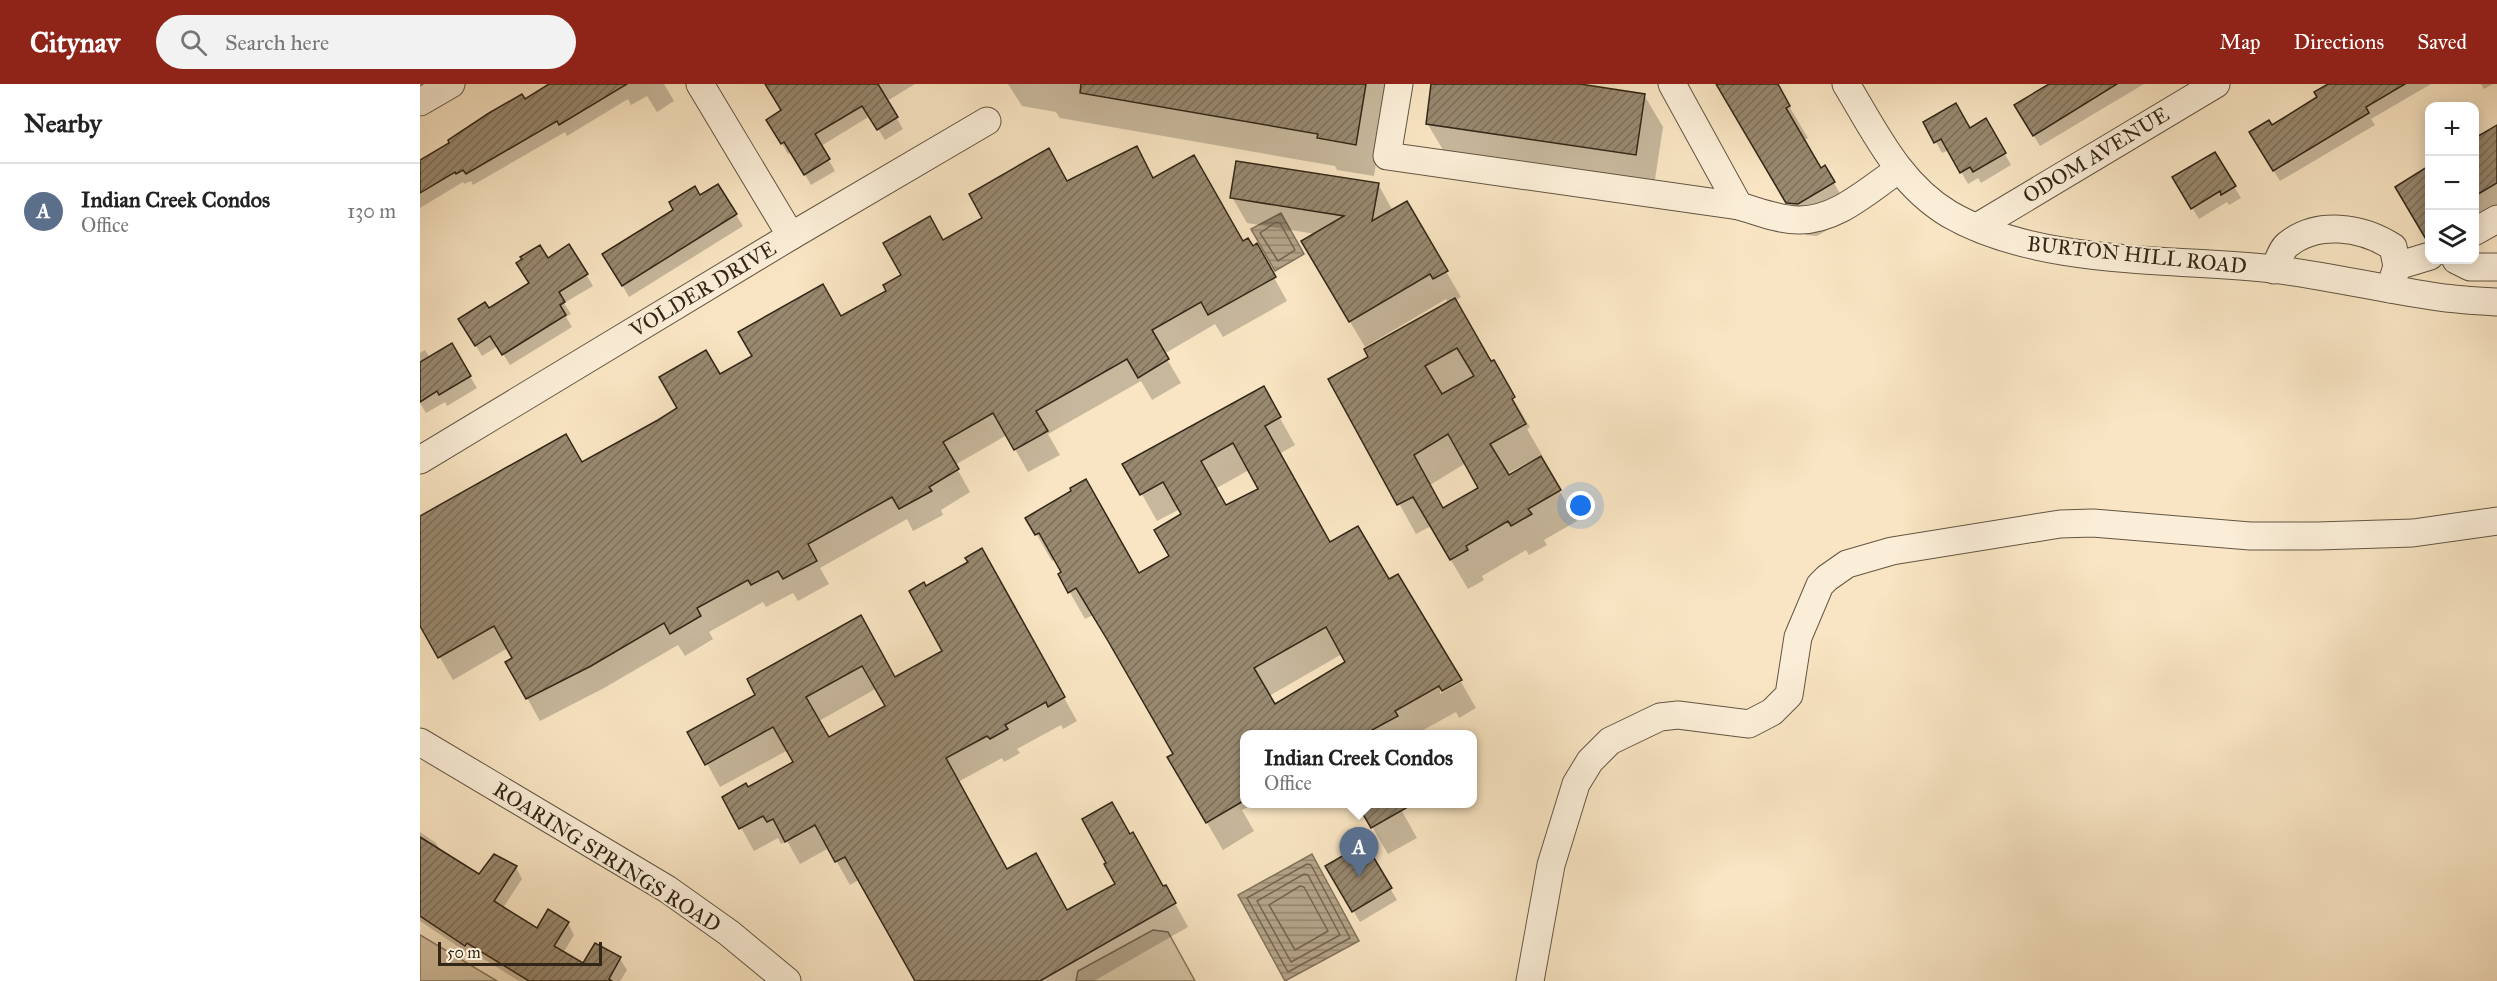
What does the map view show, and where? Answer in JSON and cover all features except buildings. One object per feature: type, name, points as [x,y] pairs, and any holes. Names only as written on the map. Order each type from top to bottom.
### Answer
[{"type":"street","points":[[420,102],[451,84]]},
{"type":"street","points":[[700,84],[791,236]]},
{"type":"street","points":[[1399,84],[1387,156],[1739,207],[1796,220],[1830,215],[1898,170]]},
{"type":"street","points":[[1672,84],[1739,207]]},
{"type":"street","name":"BURTON HILL ROAD","points":[[1846,84],[1898,170],[1920,193],[1948,213],[2010,240],[2074,253],[2274,270],[2393,277],[2440,298],[2497,302]]},
{"type":"street","name":"ODOM AVENUE","points":[[1977,227],[2216,84]]},
{"type":"street","name":"VOLDER DRIVE","points":[[420,460],[791,236],[987,121]]},
{"type":"street","points":[[2479,230],[2497,219]]},
{"type":"street","points":[[2274,270],[2285,246],[2310,231],[2354,230],[2381,239],[2393,247],[2393,277],[2425,259]]},
{"type":"street","points":[[2464,264],[2470,267],[2497,267]]},
{"type":"street","points":[[1530,981],[1551,865],[1575,784],[1590,760],[1601,748],[1618,736],[1660,717],[1678,715],[1749,724],[1772,712],[1789,695],[1798,637],[1820,585],[1847,564],[1892,550],[2060,524],[2092,523],[2250,536],[2318,536],[2413,533],[2497,521]]},
{"type":"street","name":"ROARING SPRINGS ROAD","points":[[420,742],[667,889],[729,933],[787,981]]},
{"type":"shaded area","points":[[1153,930],[1168,932],[1195,981],[1076,981],[1078,971]]},
{"type":"shaded area","points":[[420,935],[497,981],[420,981]]},
{"type":"water","points":[[1281,213],[1304,254],[1275,271],[1251,229]]},
{"type":"water","points":[[1312,854],[1359,941],[1285,981],[1238,895]]},
{"type":"place","name":"Indian Creek Condos","points":[[1359,877]]}]
